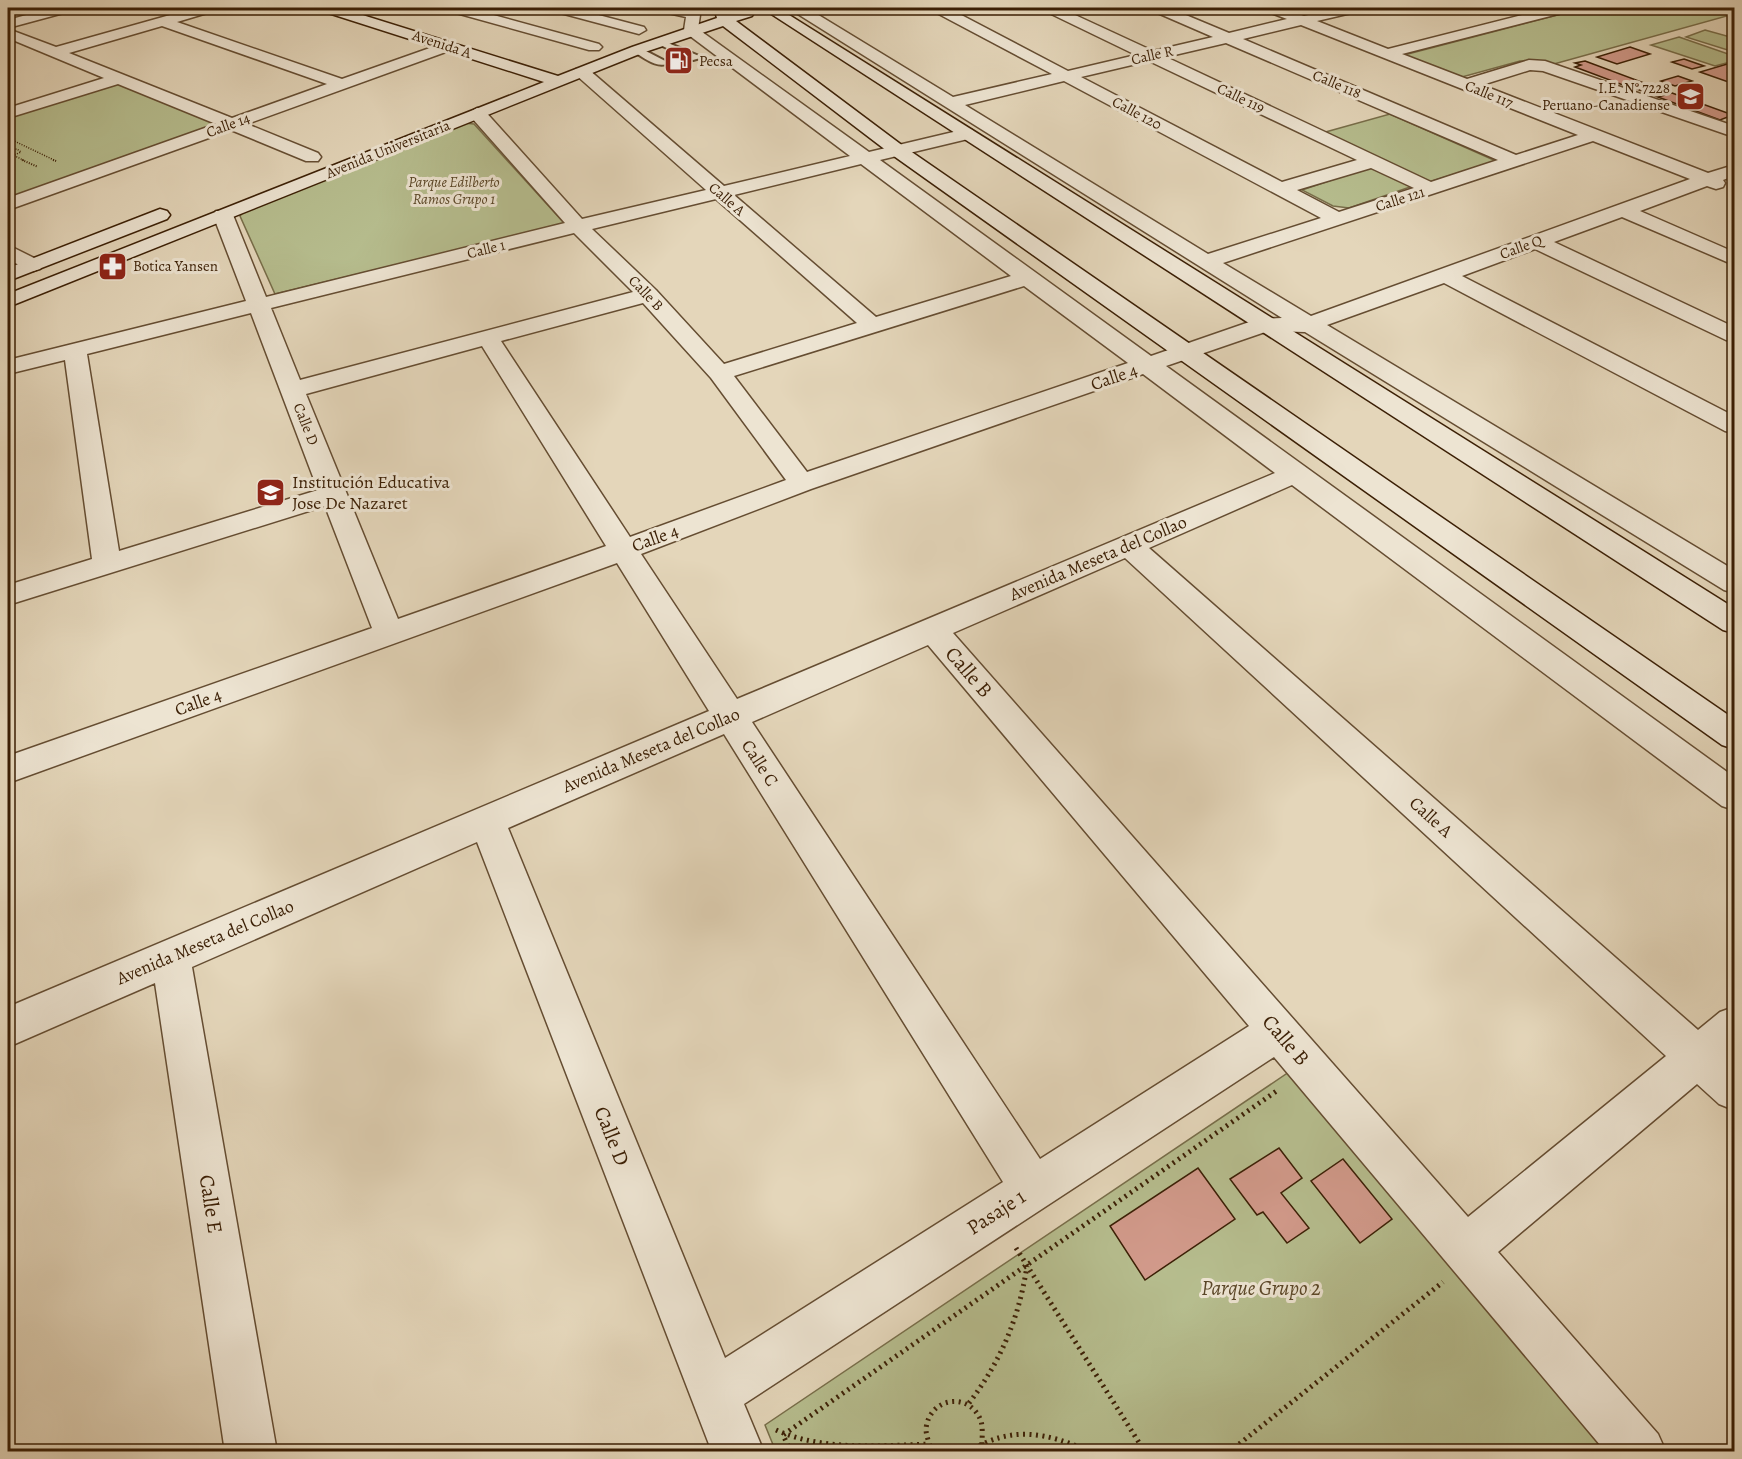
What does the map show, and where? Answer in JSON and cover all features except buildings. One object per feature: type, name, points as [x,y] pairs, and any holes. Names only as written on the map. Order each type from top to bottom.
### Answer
[{"type":"street","points":[[8,24],[66,8]]},
{"type":"street","points":[[55,52],[208,8]]},
{"type":"street","name":"Avenida A","points":[[327,8],[558,81]]},
{"type":"street","points":[[351,15],[374,8]]},
{"type":"street","points":[[454,8],[594,47]]},
{"type":"street","points":[[558,8],[639,30]]},
{"type":"street","points":[[664,8],[693,35],[865,158],[1734,796]]},
{"type":"street","points":[[770,8],[1734,622]]},
{"type":"street","name":"Avenida Universitaria","points":[[8,301],[558,81],[770,8]]},
{"type":"street","points":[[798,8],[1307,325],[1734,583]]},
{"type":"street","name":"Calle 120","points":[[938,8],[1337,219]]},
{"type":"street","name":"Calle 119","points":[[1050,8],[1431,189]]},
{"type":"street","name":"Calle 118","points":[[1158,8],[1515,161]]},
{"type":"street","name":"Calle 117","points":[[1271,8],[1734,190]]},
{"type":"street","name":"Calle R","points":[[950,104],[1355,8]]},
{"type":"street","points":[[1388,53],[1565,8]]},
{"type":"street","points":[[162,21],[342,84]]},
{"type":"street","name":"Avenida Universitaria","points":[[572,56],[639,30],[693,35]]},
{"type":"street","points":[[8,33],[232,124]]},
{"type":"street","points":[[693,35],[897,150],[1734,736]]},
{"type":"street","name":"Calle 14","points":[[8,204],[449,46]]},
{"type":"street","points":[[508,81],[551,64]]},
{"type":"street","points":[[1466,85],[1529,65],[1554,68],[1734,132]]},
{"type":"street","name":"Calle A","points":[[582,72],[872,326]]},
{"type":"street","points":[[8,113],[117,78]]},
{"type":"street","name":"Calle B","points":[[477,113],[578,226],[648,295],[719,373],[802,483]]},
{"type":"street","name":"Avenida Universitaria","points":[[232,124],[318,154],[290,165]]},
{"type":"street","name":"Calle 1","points":[[8,367],[578,226],[721,194],[966,134]]},
{"type":"street","name":"Calle 121","points":[[1206,262],[1594,135]]},
{"type":"street","points":[[1280,189],[1374,161]]},
{"type":"street","name":"Calle Q","points":[[1307,325],[1734,170]]},
{"type":"street","points":[[8,274],[178,208]]},
{"type":"street","points":[[1622,210],[1734,259]]},
{"type":"street","name":"Calle D","points":[[223,214],[389,634]]},
{"type":"street","points":[[1537,242],[1734,335]]},
{"type":"street","points":[[8,251],[33,265]]},
{"type":"street","points":[[1445,275],[1734,426]]},
{"type":"street","points":[[719,373],[1028,278]]},
{"type":"street","points":[[292,390],[648,295]]},
{"type":"street","name":"Calle 4","points":[[8,770],[623,550],[802,483],[1266,324],[1307,325]]},
{"type":"street","name":"Calle C","points":[[488,338],[1034,1188]]},
{"type":"street","points":[[75,351],[107,564]]},
{"type":"street","name":"Avenida Meseta del Collao","points":[[8,1027],[1295,474]]},
{"type":"street","points":[[8,595],[333,494]]},
{"type":"street","name":"Calle A","points":[[1128,545],[1734,1089]]},
{"type":"street","name":"Calle B","points":[[932,629],[1640,1452]]},
{"type":"street","name":"Calle D","points":[[487,820],[738,1452]]},
{"type":"street","name":"Calle E","points":[[171,957],[252,1452]]},
{"type":"street","points":[[1470,1254],[1734,1026]]},
{"type":"street","name":"Pasaje 1","points":[[715,1394],[1278,1030]]},
{"type":"lane","points":[[644,53],[659,63],[665,63]]},
{"type":"path","points":[[1715,8],[1734,12]]},
{"type":"path","points":[[8,138],[86,176]]},
{"type":"path","points":[[8,150],[21,152],[8,159]]},
{"type":"path","points":[[783,1435],[1284,1086]]},
{"type":"path","points":[[994,1214],[1145,1452]]},
{"type":"path","points":[[1229,1452],[1470,1254]]},
{"type":"path","points":[[969,1403],[988,1379],[1004,1352],[1023,1295],[1027,1265]]},
{"type":"path","points":[[932,1452],[926,1426],[935,1407],[951,1399],[960,1399],[969,1403],[981,1420],[982,1445]]},
{"type":"path","points":[[773,1429],[783,1435],[824,1442],[866,1446],[929,1444]]},
{"type":"path","points":[[968,1452],[993,1438],[1026,1432],[1059,1437],[1091,1452]]},
{"type":"path","points":[[783,1435],[791,1452]]},
{"type":"green space","points":[[1584,8],[1734,8],[1734,14],[1554,64],[1520,61],[1462,77],[1404,55]]},
{"type":"green space","points":[[1705,30],[1734,38],[1734,52],[1686,37]]},
{"type":"green space","points":[[1679,37],[1734,56],[1734,61],[1715,66],[1651,45]]},
{"type":"green space","points":[[123,82],[222,124],[8,200],[8,118]]},
{"type":"green space","points":[[1390,114],[1496,161],[1426,183],[1322,133]]},
{"type":"green space","name":"Parque Edilberto Ramos Grupo 1","points":[[464,123],[474,124],[565,224],[275,294],[240,216],[244,211]]},
{"type":"green space","points":[[1370,167],[1413,186],[1349,208],[1333,206],[1302,190]]},
{"type":"green space","name":"Parque Grupo 2","points":[[1292,1070],[1618,1451],[776,1452],[765,1425]]},
{"type":"place","name":"Pecsa","points":[[678,61]]},
{"type":"place","name":"I.E. N° 7228 Peruano-Canadiense","points":[[1691,97]]},
{"type":"place","name":"Botica Yansen","points":[[112,266]]},
{"type":"place","name":"Institución Educativa Jose De Nazaret","points":[[271,492]]}]
